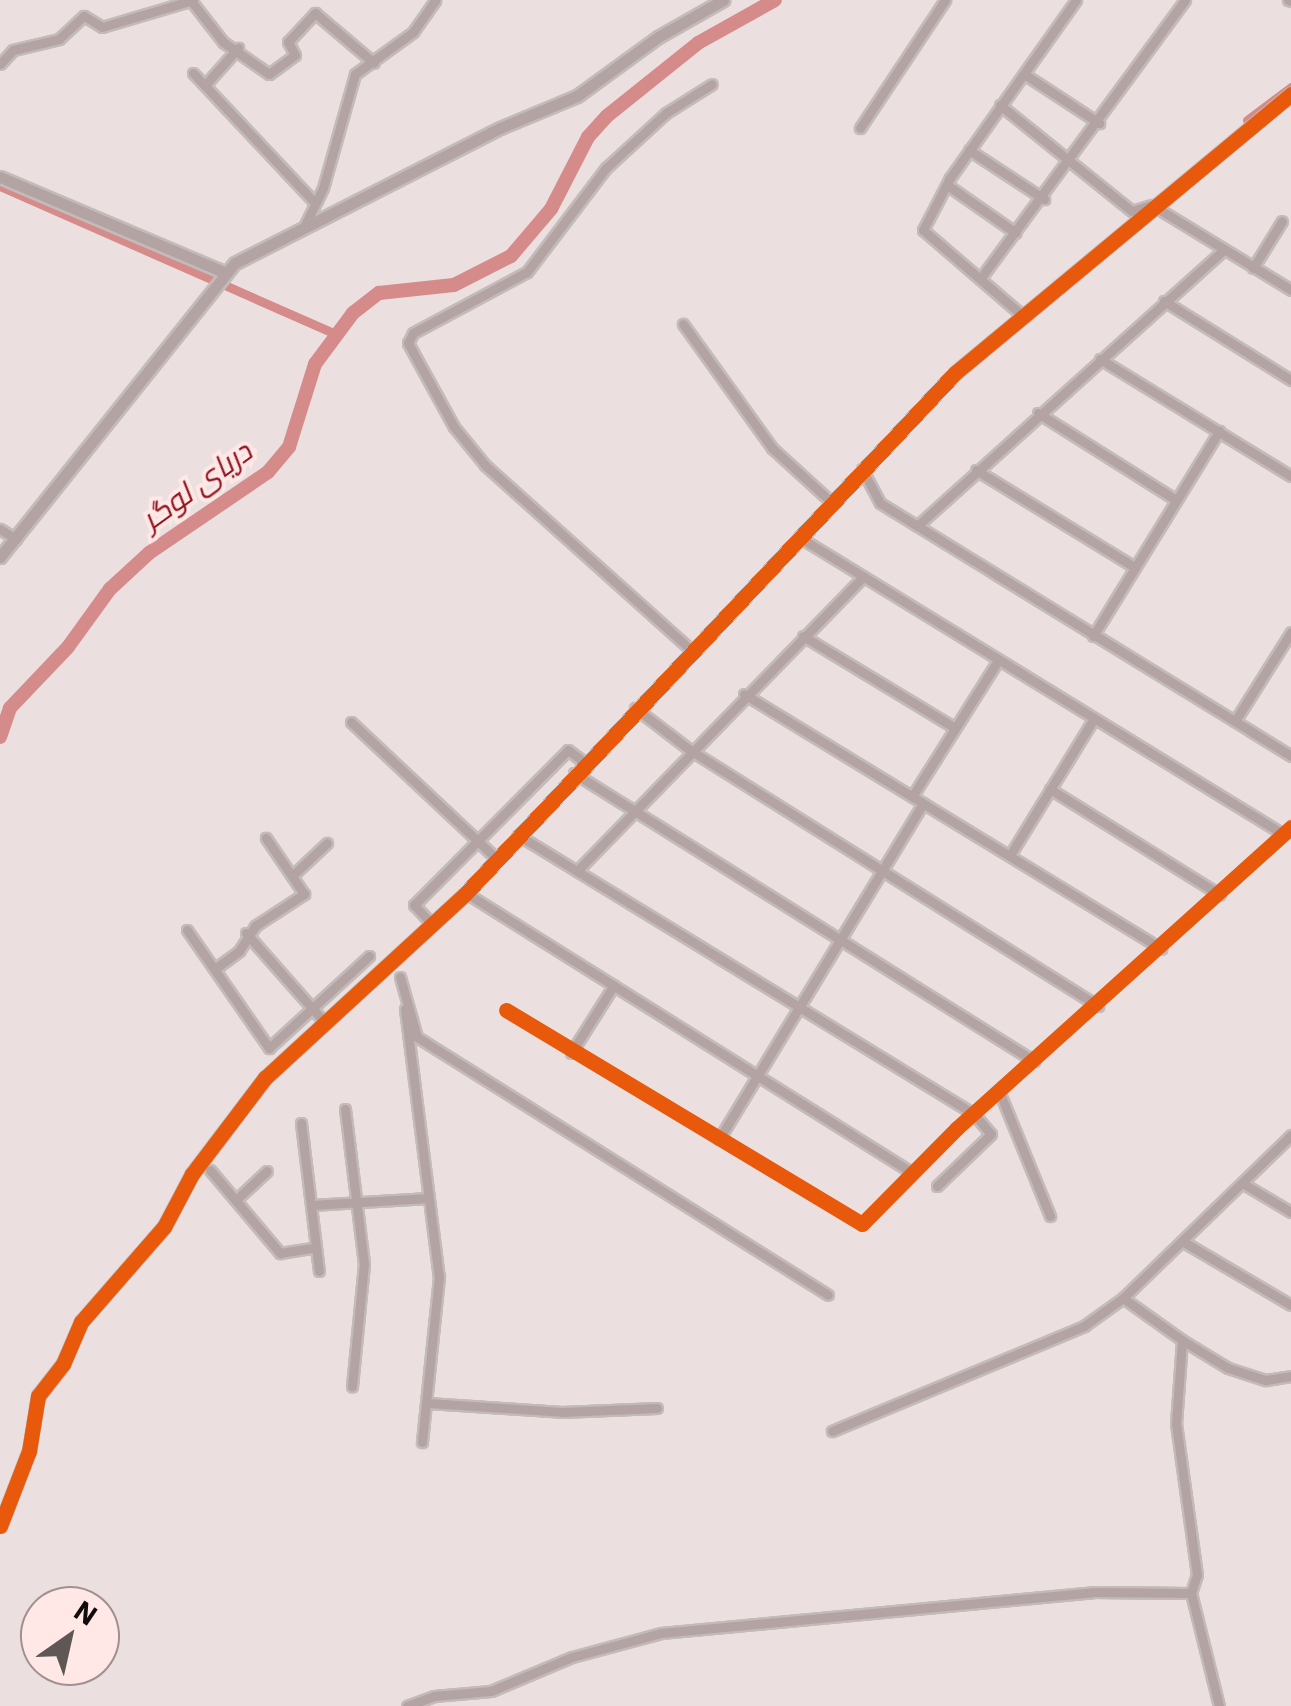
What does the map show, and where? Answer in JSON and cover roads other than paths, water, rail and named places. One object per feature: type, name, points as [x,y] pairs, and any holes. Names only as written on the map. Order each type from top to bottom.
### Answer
[{"type":"street","points":[[0,557],[222,279],[304,228],[500,128],[577,96],[723,0]]},
{"type":"street","points":[[1024,316],[983,275],[923,230],[969,150],[1076,0]]},
{"type":"street","points":[[983,275],[1044,199],[1185,0]]},
{"type":"street","points":[[0,64],[13,50],[59,39],[84,16],[102,27],[192,1],[224,42],[238,48],[269,74],[295,55],[288,42],[315,12],[374,63]]},
{"type":"street","points":[[860,128],[941,1]]},
{"type":"street","points":[[304,228],[346,90],[355,74],[413,32],[429,2]]},
{"type":"street","points":[[206,86],[238,48]]},
{"type":"street","points":[[193,73],[314,202]]},
{"type":"street","points":[[1024,74],[1098,123]]},
{"type":"street","points":[[685,644],[485,466],[454,427],[408,343],[413,333],[527,272],[606,168],[666,113],[712,84]]},
{"type":"street","points":[[0,1526],[29,1451],[38,1396],[63,1364],[81,1322],[164,1227],[192,1174],[265,1078],[466,893],[635,708],[685,644],[955,373],[1152,205],[1288,102]]},
{"type":"street","points":[[1000,105],[1071,158],[1132,211],[1152,205],[1291,290]]},
{"type":"street","points":[[969,150],[1044,199]]},
{"type":"street","points":[[0,177],[222,279]]},
{"type":"street","points":[[950,187],[1016,232]]},
{"type":"street","points":[[1253,268],[1282,221]]},
{"type":"street","points":[[917,526],[1038,413],[1224,250]]},
{"type":"street","points":[[1164,301],[1291,380]]},
{"type":"street","points":[[683,324],[772,448],[829,500]]},
{"type":"street","points":[[1100,359],[1291,476]]},
{"type":"street","points":[[1038,413],[1176,500]]},
{"type":"street","points":[[1094,636],[1220,431]]},
{"type":"street","points":[[862,469],[871,495],[917,526],[1291,756]]},
{"type":"street","points":[[976,470],[1134,568]]},
{"type":"street","points":[[0,529],[16,539]]},
{"type":"street","points":[[506,1010],[862,1224],[911,1172],[1287,831],[996,662],[797,535]]},
{"type":"street","points":[[576,871],[744,694],[863,577]]},
{"type":"street","points":[[1235,721],[1291,632]]},
{"type":"street","points":[[803,636],[955,728]]},
{"type":"street","points":[[1280,650],[1291,657]]},
{"type":"street","points":[[913,795],[996,662]]},
{"type":"street","points":[[744,694],[1161,949]]},
{"type":"street","points":[[635,708],[690,750],[1098,1006]]},
{"type":"street","points":[[1010,855],[1093,720]]},
{"type":"street","points":[[350,722],[496,858]]},
{"type":"street","points":[[431,923],[414,905],[480,845],[568,750],[584,762]]},
{"type":"street","points":[[574,773],[1034,1061]]},
{"type":"street","points":[[1050,789],[1220,894]]},
{"type":"street","points":[[719,1139],[923,803]]},
{"type":"street","points":[[516,834],[974,1114],[991,1134],[937,1186]]},
{"type":"street","points":[[216,968],[238,951],[246,934],[304,894],[266,838]]},
{"type":"street","points":[[292,876],[327,843]]},
{"type":"street","points":[[466,893],[911,1172]]},
{"type":"street","points":[[187,930],[269,1048],[369,956]]},
{"type":"street","points":[[246,934],[324,1023]]},
{"type":"street","points":[[394,958],[417,1038],[828,1295]]},
{"type":"street","points":[[400,976],[439,1277],[422,1442]]},
{"type":"street","points":[[571,1052],[614,985]]},
{"type":"street","points":[[1000,1092],[1050,1216]]},
{"type":"street","points":[[345,1109],[364,1264],[352,1386]]},
{"type":"street","points":[[301,1123],[319,1272]]},
{"type":"street","points":[[832,1430],[1058,1340],[1122,1298],[1291,1134]]},
{"type":"street","points":[[210,1170],[239,1197],[280,1254],[316,1246]]},
{"type":"street","points":[[239,1197],[267,1171]]},
{"type":"street","points":[[1242,1183],[1291,1212]]},
{"type":"street","points":[[311,1205],[429,1198]]},
{"type":"street","points":[[1182,1241],[1291,1305]]},
{"type":"street","points":[[1122,1298],[1182,1340],[1247,1374],[1276,1381],[1291,1376]]},
{"type":"street","points":[[1182,1340],[1176,1424],[1197,1575],[1191,1593],[1219,1706]]},
{"type":"street","points":[[428,1403],[562,1412],[657,1408]]},
{"type":"street","points":[[407,1706],[434,1696],[491,1691],[572,1656],[661,1633],[1093,1592],[1191,1593]]},
{"type":"waterway","name":"دریای لوگر","points":[[0,737],[10,708],[68,647],[110,589],[149,553],[268,472],[289,447],[315,364],[353,313],[379,293],[454,285],[511,256],[551,209],[588,137],[607,116],[698,43],[775,0]]},
{"type":"waterway","points":[[1247,120],[1291,87]]},
{"type":"waterway","points":[[0,186],[335,334]]}]
